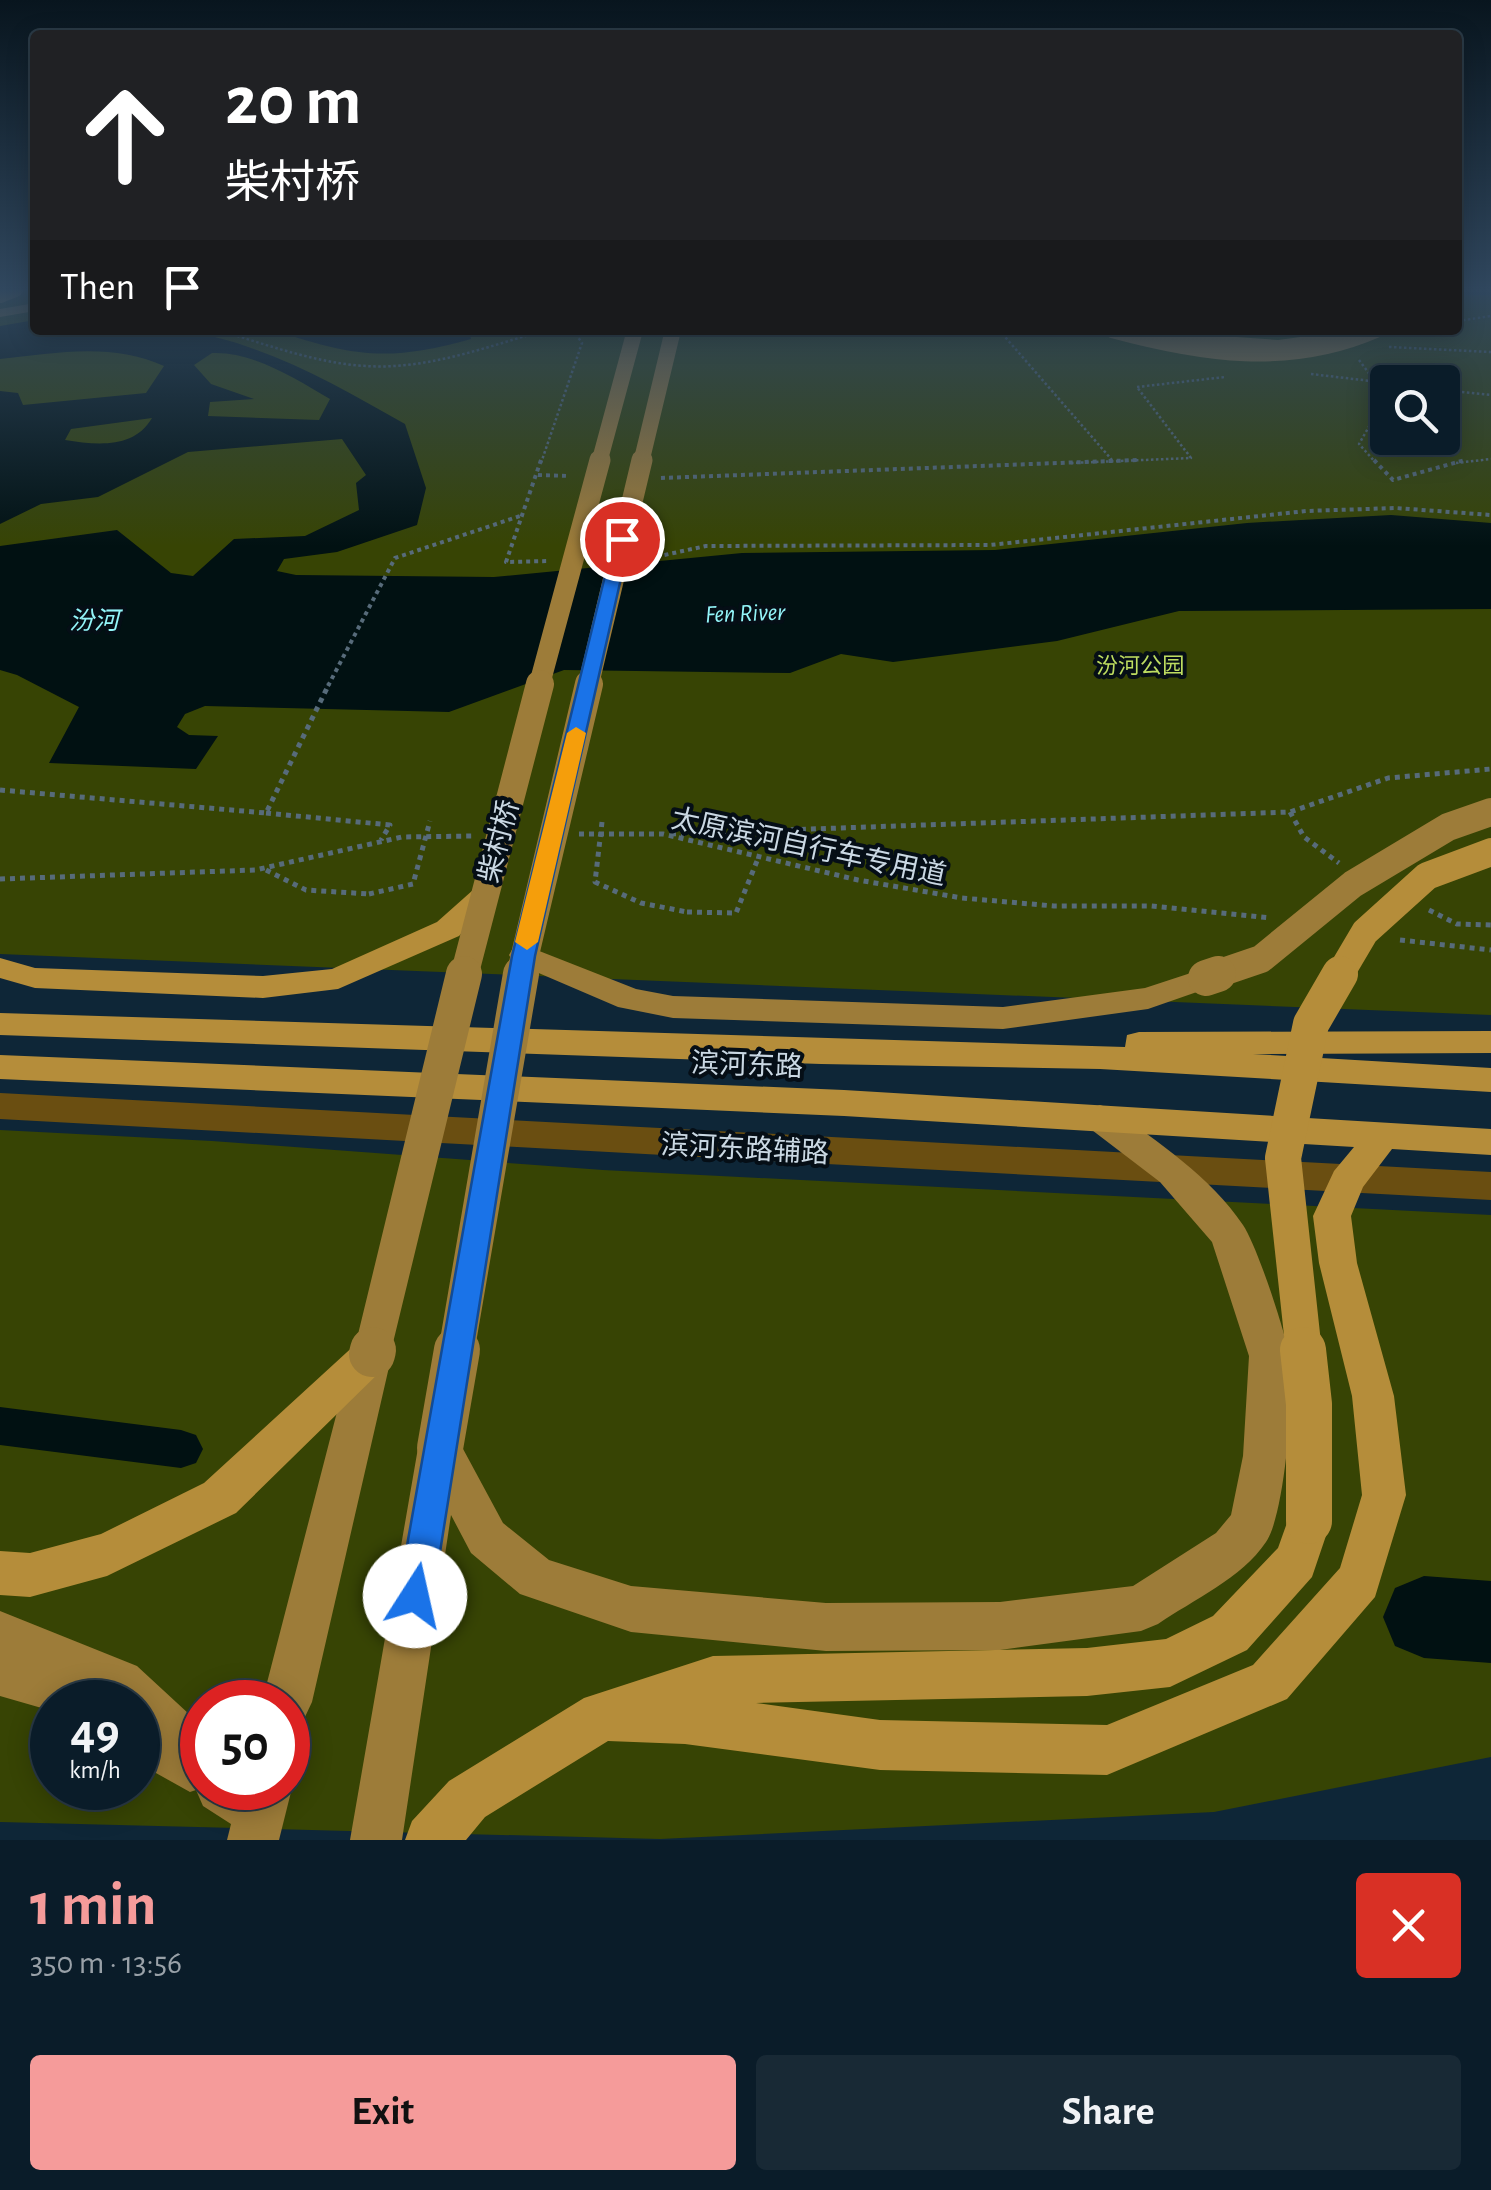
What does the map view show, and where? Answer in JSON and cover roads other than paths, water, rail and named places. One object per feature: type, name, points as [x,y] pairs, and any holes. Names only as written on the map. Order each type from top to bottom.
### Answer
[{"type":"highway","points":[[430,1840],[467,1799],[602,1716],[713,1680],[1087,1672],[1170,1664],[1230,1633],[1296,1561],[1309,1521],[1308,1404],[1283,1158],[1311,1024],[1365,932],[1426,876],[1491,852]]},
{"type":"highway","points":[[0,968],[36,978],[263,986],[338,979],[448,929],[483,896]]},
{"type":"highway","name":"滨河东路","points":[[0,1024],[1020,1056],[1491,1080]]},
{"type":"highway","points":[[1020,1056],[1168,1040],[1491,1042]]},
{"type":"highway","name":"滨河东路","points":[[0,1067],[824,1102],[1491,1142]]},
{"type":"highway","points":[[602,1716],[685,1719],[880,1744],[1107,1750],[1270,1682],[1359,1580],[1384,1495],[1373,1396],[1338,1263],[1332,1216],[1346,1182],[1384,1136]]},
{"type":"highway","points":[[0,1573],[30,1575],[108,1554],[220,1498],[372,1354]]},
{"type":"main road","name":"柴村桥","points":[[292,1680],[483,896],[623,375]]},
{"type":"main road","name":"柴村桥","points":[[376,1840],[524,956],[661,375]]},
{"type":"main road","points":[[524,956],[628,999],[673,1007],[1003,1018],[1148,998],[1262,959],[1354,884],[1448,827],[1491,812]]},
{"type":"main road","points":[[0,1014],[34,1026]]},
{"type":"main road","points":[[440,1448],[487,1538],[536,1578],[630,1609],[845,1627],[1000,1626],[1142,1608],[1232,1548],[1252,1526],[1265,1456],[1269,1356],[1229,1235],[1173,1172],[1100,1118]]},
{"type":"main road","points":[[0,1635],[120,1683],[180,1739]]},
{"type":"main road","points":[[0,1672],[30,1680]]},
{"type":"street","name":"滨河东路辅路","points":[[0,1106],[1346,1182],[1491,1186]]},
{"type":"water","points":[[158,375],[203,375],[211,384],[254,399],[210,402],[208,416],[319,420],[330,399],[288,375],[314,375],[405,424],[426,488],[417,525],[337,552],[284,559],[277,571],[296,575],[494,577],[742,553],[995,550],[1247,523],[1391,515],[1491,523],[1491,609],[1179,611],[1057,641],[893,662],[841,654],[790,673],[564,670],[449,712],[205,706],[185,714],[177,727],[189,735],[218,736],[196,769],[49,763],[79,707],[0,670],[0,546],[117,530],[171,573],[193,576],[234,539],[305,536],[359,510],[356,483],[366,475],[342,439],[188,452],[98,497],[41,504],[0,524],[0,391],[18,393],[23,405],[146,393]],"holes":[[[152,418],[144,428],[114,442],[65,440],[71,429]]]},
{"type":"waterway","points":[[0,1426],[181,1449]]},
{"type":"waterway","points":[[1424,1617],[1491,1622]]},
{"type":"water label","name":"Fen River","points":[[745,612]]},
{"type":"water label","name":"汾河","points":[[94,620]]},
{"type":"park label","name":"汾河公园","points":[[1140,665]]}]
